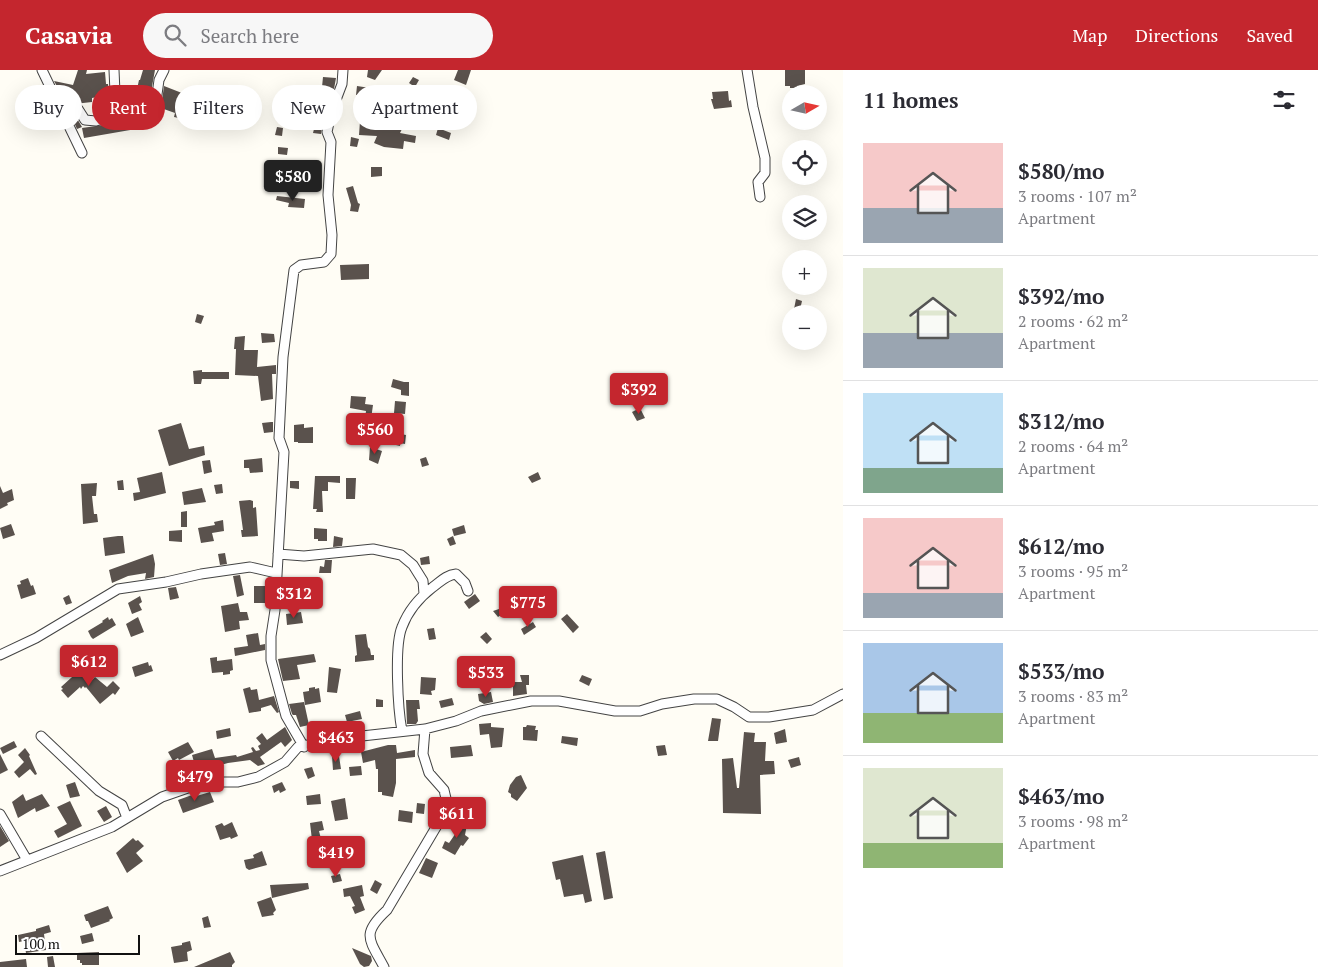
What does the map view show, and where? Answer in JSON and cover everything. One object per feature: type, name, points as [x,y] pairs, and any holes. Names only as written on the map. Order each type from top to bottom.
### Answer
[{"type":"street","points":[[42,70],[82,153]]},
{"type":"street","points":[[82,115],[85,120],[96,121],[116,115],[114,70]]},
{"type":"street","points":[[158,85],[164,70]]},
{"type":"street","points":[[304,746],[286,716],[271,660],[284,452],[279,438],[283,357],[294,270],[301,265],[324,262],[331,254],[332,235],[328,195],[331,142],[327,132],[330,113],[342,84],[343,70]]},
{"type":"street","points":[[747,70],[753,107],[765,158],[765,173],[758,182],[760,197]]},
{"type":"street","points":[[278,554],[304,556],[373,550],[401,555],[413,565],[423,581],[424,594]]},
{"type":"street","points":[[0,654],[36,638],[118,589],[250,567],[276,573]]},
{"type":"street","points":[[402,732],[397,670],[401,628],[424,594],[449,575],[456,574],[465,583],[468,591]]},
{"type":"street","points":[[0,871],[112,827],[162,797],[205,782],[243,781],[258,777],[285,762],[298,747],[344,738],[425,728],[456,721],[481,710],[531,701],[559,701],[615,711],[640,711],[662,704],[694,699],[717,699],[749,717],[769,717],[813,710],[843,694]]},
{"type":"street","points":[[384,967],[372,946],[369,932],[374,922],[387,910],[448,807],[444,790],[430,773],[423,754],[425,728]]},
{"type":"street","points":[[41,736],[99,791],[122,805],[127,818]]},
{"type":"street","points":[[0,814],[27,860]]},
{"type":"building","points":[[78,70],[87,70],[86,74],[105,72],[106,84],[108,85],[92,85],[92,102],[82,103],[82,85],[73,85]]},
{"type":"building","points":[[143,70],[155,70],[152,85],[138,85]]},
{"type":"building","points":[[368,70],[382,70],[375,80],[367,77]]},
{"type":"building","points":[[458,70],[471,70],[466,85],[454,80]]},
{"type":"building","points":[[785,70],[805,70],[805,84],[785,85]]},
{"type":"building","points":[[323,77],[336,78],[335,85],[322,85]]},
{"type":"building","points":[[413,77],[419,80],[416,85],[409,83]]},
{"type":"building","points":[[54,81],[73,85],[56,85]]},
{"type":"building","points":[[165,86],[175,90],[175,113],[165,109]]},
{"type":"building","points":[[728,91],[732,107],[714,109],[711,99],[713,99],[712,92]]},
{"type":"building","points":[[92,127],[92,130],[130,130],[84,138],[82,128]]},
{"type":"building","points":[[276,130],[283,130],[282,136],[275,135]]},
{"type":"building","points":[[314,130],[322,130],[321,134],[313,133]]},
{"type":"building","points":[[359,130],[402,130],[400,133],[416,136],[415,143],[404,141],[403,149],[384,147],[374,143],[377,136],[359,135]]},
{"type":"building","points":[[437,130],[451,133],[449,140],[436,135]]},
{"type":"building","points":[[351,137],[359,139],[357,147],[350,146]]},
{"type":"building","points":[[278,147],[288,148],[287,155],[278,154]]},
{"type":"building","points":[[371,167],[382,167],[382,176],[371,177]]},
{"type":"building","points":[[353,186],[358,203],[360,204],[358,212],[350,211],[351,205],[346,188]]},
{"type":"building","points":[[277,196],[305,199],[304,208],[288,207],[289,203],[276,200]]},
{"type":"building","points":[[369,264],[369,279],[341,280],[340,265]]},
{"type":"building","points":[[796,299],[802,301],[801,305],[795,305]]},
{"type":"building","points":[[197,314],[204,316],[201,324],[195,322]]},
{"type":"building","points":[[261,333],[274,334],[275,342],[262,343]]},
{"type":"building","points":[[245,336],[244,350],[258,350],[257,367],[276,365],[276,374],[272,374],[273,399],[261,401],[258,376],[235,375],[235,337]]},
{"type":"building","points":[[202,370],[202,372],[229,372],[229,379],[202,379],[201,384],[194,384],[193,371]]},
{"type":"building","points":[[393,379],[409,382],[409,396],[401,395],[401,390],[391,387]]},
{"type":"building","points":[[351,396],[366,397],[365,404],[373,405],[371,419],[365,419],[366,411],[350,408]]},
{"type":"building","points":[[395,401],[406,402],[405,414],[394,413]]},
{"type":"building","points":[[640,408],[645,418],[637,421],[632,412]]},
{"type":"building","points":[[273,422],[273,432],[264,433],[262,423]]},
{"type":"building","points":[[181,423],[189,449],[204,446],[205,455],[169,466],[158,430]]},
{"type":"building","points":[[304,424],[304,428],[313,427],[313,443],[294,442],[294,425]]},
{"type":"building","points":[[390,432],[406,435],[405,444],[400,443],[400,446],[388,443]]},
{"type":"building","points":[[370,447],[382,451],[378,464],[369,460]]},
{"type":"building","points":[[426,457],[429,465],[422,467],[420,459]]},
{"type":"building","points":[[262,458],[263,472],[250,473],[249,468],[244,468],[244,460]]},
{"type":"building","points":[[210,460],[212,472],[204,474],[202,461]]},
{"type":"building","points":[[162,472],[166,493],[134,501],[133,493],[140,492],[137,478]]},
{"type":"building","points":[[538,472],[541,479],[532,483],[528,477]]},
{"type":"building","points":[[315,476],[340,476],[340,483],[328,482],[328,491],[322,491],[323,512],[316,512],[317,509],[313,509]]},
{"type":"building","points":[[346,478],[356,478],[355,499],[346,499]]},
{"type":"building","points":[[123,480],[124,490],[118,490],[117,481]]},
{"type":"building","points":[[290,481],[299,481],[299,489],[290,488]]},
{"type":"building","points":[[97,483],[96,496],[92,496],[94,514],[97,514],[98,522],[83,524],[81,484]]},
{"type":"building","points":[[222,484],[223,493],[216,494],[214,485]]},
{"type":"building","points":[[0,486],[3,493],[12,489],[14,500],[0,509]]},
{"type":"building","points":[[202,488],[206,502],[184,505],[182,492]]},
{"type":"building","points":[[239,501],[253,501],[253,508],[256,507],[258,536],[242,537],[241,530],[243,530]]},
{"type":"building","points":[[187,511],[187,527],[181,527],[181,512]]},
{"type":"building","points":[[223,520],[224,531],[212,533],[214,541],[201,543],[198,528],[215,525],[214,522]]},
{"type":"building","points":[[11,524],[15,535],[3,539],[0,528]]},
{"type":"building","points":[[464,525],[466,533],[454,536],[452,529]]},
{"type":"building","points":[[314,528],[327,529],[327,541],[314,539]]},
{"type":"building","points":[[182,530],[182,542],[169,541],[169,531]]},
{"type":"building","points":[[123,536],[125,553],[105,556],[103,538]]},
{"type":"building","points":[[334,536],[343,538],[342,546],[333,547]]},
{"type":"building","points":[[453,536],[456,544],[450,546],[447,539]]},
{"type":"building","points":[[225,553],[227,564],[220,565],[218,554]]},
{"type":"building","points":[[153,554],[155,564],[154,577],[145,579],[146,573],[128,576],[112,583],[109,570]]},
{"type":"building","points":[[429,556],[430,564],[421,565],[420,558]]},
{"type":"building","points":[[325,560],[332,560],[331,573],[319,573],[320,566],[324,567]]},
{"type":"building","points":[[240,575],[244,595],[237,597],[233,576]]},
{"type":"building","points":[[28,578],[36,594],[21,599],[17,585],[21,584],[20,581]]},
{"type":"building","points":[[300,583],[300,587],[309,587],[309,596],[291,596],[290,585]]},
{"type":"building","points":[[254,586],[270,586],[269,603],[254,603]]},
{"type":"building","points":[[176,587],[179,598],[170,600],[168,588]]},
{"type":"building","points":[[475,594],[480,601],[469,609],[464,602]]},
{"type":"building","points":[[69,595],[72,603],[66,605],[63,598]]},
{"type":"building","points":[[140,596],[142,602],[139,604],[142,610],[132,614],[128,603]]},
{"type":"building","points":[[238,603],[240,612],[247,612],[249,620],[239,621],[240,629],[225,632],[221,606]]},
{"type":"building","points":[[514,604],[498,617],[493,611]]},
{"type":"building","points":[[301,612],[303,623],[287,625],[286,614]]},
{"type":"building","points":[[567,614],[579,627],[573,633],[561,619]]},
{"type":"building","points":[[108,617],[109,620],[112,618],[116,625],[93,639],[88,631]]},
{"type":"building","points":[[138,617],[144,632],[131,637],[126,624]]},
{"type":"building","points":[[533,622],[536,627],[524,635],[521,629]]},
{"type":"building","points":[[434,628],[436,639],[429,640],[427,629]]},
{"type":"building","points":[[486,632],[492,639],[487,644],[480,637]]},
{"type":"building","points":[[258,633],[260,645],[265,644],[265,650],[235,656],[234,648],[248,646],[246,635]]},
{"type":"building","points":[[366,634],[368,647],[371,655],[374,655],[374,660],[355,662],[355,656],[357,655],[355,635]]},
{"type":"building","points":[[314,654],[316,662],[297,665],[300,679],[283,681],[278,659]]},
{"type":"building","points":[[217,657],[217,661],[232,659],[233,670],[230,671],[230,674],[223,675],[223,672],[212,673],[210,658]]},
{"type":"building","points":[[148,662],[153,671],[135,677],[132,667]]},
{"type":"building","points":[[329,667],[341,669],[337,693],[327,692]]},
{"type":"building","points":[[82,668],[92,680],[95,677],[107,687],[113,681],[120,688],[115,695],[113,693],[100,704],[83,686],[68,698],[61,690],[63,689],[61,687]]},
{"type":"building","points":[[479,671],[481,681],[472,683],[469,672]]},
{"type":"building","points":[[503,671],[504,679],[494,681],[492,674]]},
{"type":"building","points":[[520,675],[529,675],[529,685],[526,685],[527,694],[513,696],[513,682],[522,682]]},
{"type":"building","points":[[582,675],[592,679],[589,686],[579,681]]},
{"type":"building","points":[[421,677],[436,678],[435,690],[431,691],[432,695],[420,694]]},
{"type":"building","points":[[250,687],[251,690],[257,689],[259,700],[274,696],[279,712],[277,713],[271,705],[261,708],[261,711],[249,713],[243,689]]},
{"type":"building","points":[[315,687],[315,689],[319,688],[321,702],[305,705],[303,692]]},
{"type":"building","points":[[491,692],[493,702],[484,704],[479,701],[478,694]]},
{"type":"building","points":[[452,698],[454,705],[441,708],[439,701]]},
{"type":"building","points":[[376,699],[383,700],[383,707],[376,707]]},
{"type":"building","points":[[406,700],[419,700],[420,709],[417,709],[418,721],[416,724],[407,724]]},
{"type":"building","points":[[304,702],[309,725],[300,727],[296,715],[292,714],[289,704]]},
{"type":"building","points":[[360,711],[362,719],[347,722],[345,715]]},
{"type":"building","points":[[712,718],[721,719],[718,741],[708,741]]},
{"type":"building","points":[[491,723],[491,727],[504,728],[502,747],[491,748],[489,734],[480,735],[479,724]]},
{"type":"building","points":[[527,725],[536,726],[535,730],[538,730],[537,741],[523,740],[523,727]]},
{"type":"building","points":[[285,727],[292,740],[285,747],[281,742],[260,757],[265,764],[258,766],[250,760],[228,763],[201,774],[198,768],[196,769],[192,755],[212,749],[215,758],[236,755],[237,757],[253,752],[251,748],[253,747],[256,751],[260,750],[258,746],[261,744],[256,738],[262,733],[267,740]]},
{"type":"building","points":[[230,728],[231,736],[217,739],[216,731]]},
{"type":"building","points":[[785,729],[787,742],[776,744],[774,733]]},
{"type":"building","points":[[744,732],[755,733],[754,742],[766,742],[765,761],[774,761],[775,774],[760,775],[761,814],[723,813],[722,759],[733,758],[737,788],[739,788]]},
{"type":"building","points":[[562,736],[578,738],[577,746],[561,743]]},
{"type":"building","points":[[14,741],[17,747],[3,754],[0,748]]},
{"type":"building","points":[[188,742],[194,752],[173,761],[168,752]]},
{"type":"building","points":[[388,745],[396,745],[397,753],[415,750],[415,757],[396,759],[396,783],[393,797],[382,795],[382,792],[378,792],[378,769],[376,769],[375,760],[363,763],[361,752]]},
{"type":"building","points":[[471,745],[473,756],[451,758],[450,747]]},
{"type":"building","points":[[665,745],[667,755],[658,756],[656,746]]},
{"type":"building","points":[[25,748],[30,755],[37,774],[35,775],[30,769],[19,778],[14,772],[24,762],[18,755]]},
{"type":"building","points":[[0,754],[8,770],[0,774]]},
{"type":"building","points":[[332,756],[339,756],[341,769],[333,770]]},
{"type":"building","points":[[799,757],[801,765],[791,768],[788,760]]},
{"type":"building","points":[[361,766],[362,775],[350,776],[349,767]]},
{"type":"building","points":[[312,767],[315,776],[308,779],[304,769]]},
{"type":"building","points":[[521,775],[527,788],[517,801],[508,792],[510,785],[516,777]]},
{"type":"building","points":[[75,782],[80,796],[70,798],[66,785]]},
{"type":"building","points":[[282,782],[286,790],[280,793],[279,790],[274,793],[272,786]]},
{"type":"building","points":[[210,792],[214,802],[183,813],[178,800]]},
{"type":"building","points":[[23,794],[26,801],[42,794],[50,806],[36,812],[35,808],[18,818],[12,802]]},
{"type":"building","points":[[320,794],[321,804],[307,805],[306,796]]},
{"type":"building","points":[[345,798],[348,819],[335,821],[331,801]]},
{"type":"building","points":[[70,801],[82,826],[58,838],[54,831],[67,824],[57,807]]},
{"type":"building","points":[[417,803],[425,804],[424,814],[416,813]]},
{"type":"building","points":[[106,806],[112,817],[104,822],[97,811]]},
{"type":"building","points":[[399,810],[413,812],[412,823],[398,821]]},
{"type":"building","points":[[469,814],[465,835],[469,838],[463,846],[461,845],[455,855],[442,848],[445,841],[449,843]]},
{"type":"building","points":[[322,821],[324,830],[319,831],[321,839],[312,840],[310,823]]},
{"type":"building","points":[[232,822],[238,836],[220,840],[215,826],[222,823],[224,826]]},
{"type":"building","points":[[0,826],[9,841],[0,847]]},
{"type":"building","points":[[133,838],[144,846],[136,853],[143,861],[127,873],[116,853]]},
{"type":"building","points":[[262,851],[267,865],[249,870],[246,868],[244,860],[254,858],[253,855]]},
{"type":"building","points":[[605,851],[613,898],[604,900],[596,853]]},
{"type":"building","points":[[583,855],[592,901],[585,903],[583,894],[564,897],[560,879],[556,880],[552,862]]},
{"type":"building","points":[[426,858],[438,863],[432,878],[419,873]]},
{"type":"building","points":[[340,874],[342,881],[333,883],[331,876]]},
{"type":"building","points":[[375,880],[382,884],[377,894],[370,890]]},
{"type":"building","points":[[308,883],[309,889],[272,898],[270,885]]},
{"type":"building","points":[[362,885],[364,896],[360,897],[365,910],[355,914],[352,907],[355,906],[350,896],[344,897],[343,889]]},
{"type":"building","points":[[271,897],[276,910],[273,913],[274,915],[262,917],[257,902]]},
{"type":"building","points":[[108,906],[113,918],[91,928],[84,915]]},
{"type":"building","points":[[208,916],[211,927],[204,928],[202,918]]},
{"type":"building","points":[[49,925],[51,932],[44,934],[46,950],[26,953],[24,941],[19,942],[18,935],[36,931],[36,929]]},
{"type":"building","points":[[92,933],[94,941],[82,944],[80,936]]},
{"type":"building","points":[[190,941],[192,950],[187,952],[188,961],[174,963],[171,947]]},
{"type":"building","points":[[352,948],[371,956],[372,961],[369,966],[364,967],[360,964]]},
{"type":"building","points":[[99,952],[99,965],[82,965],[80,960],[77,960],[77,953]]},
{"type":"building","points":[[230,952],[235,962],[232,967],[194,967]]},
{"type":"building","points":[[53,956],[55,967],[48,967],[47,957]]},
{"type":"building","points":[[26,959],[27,967],[0,967],[0,962]]}]
